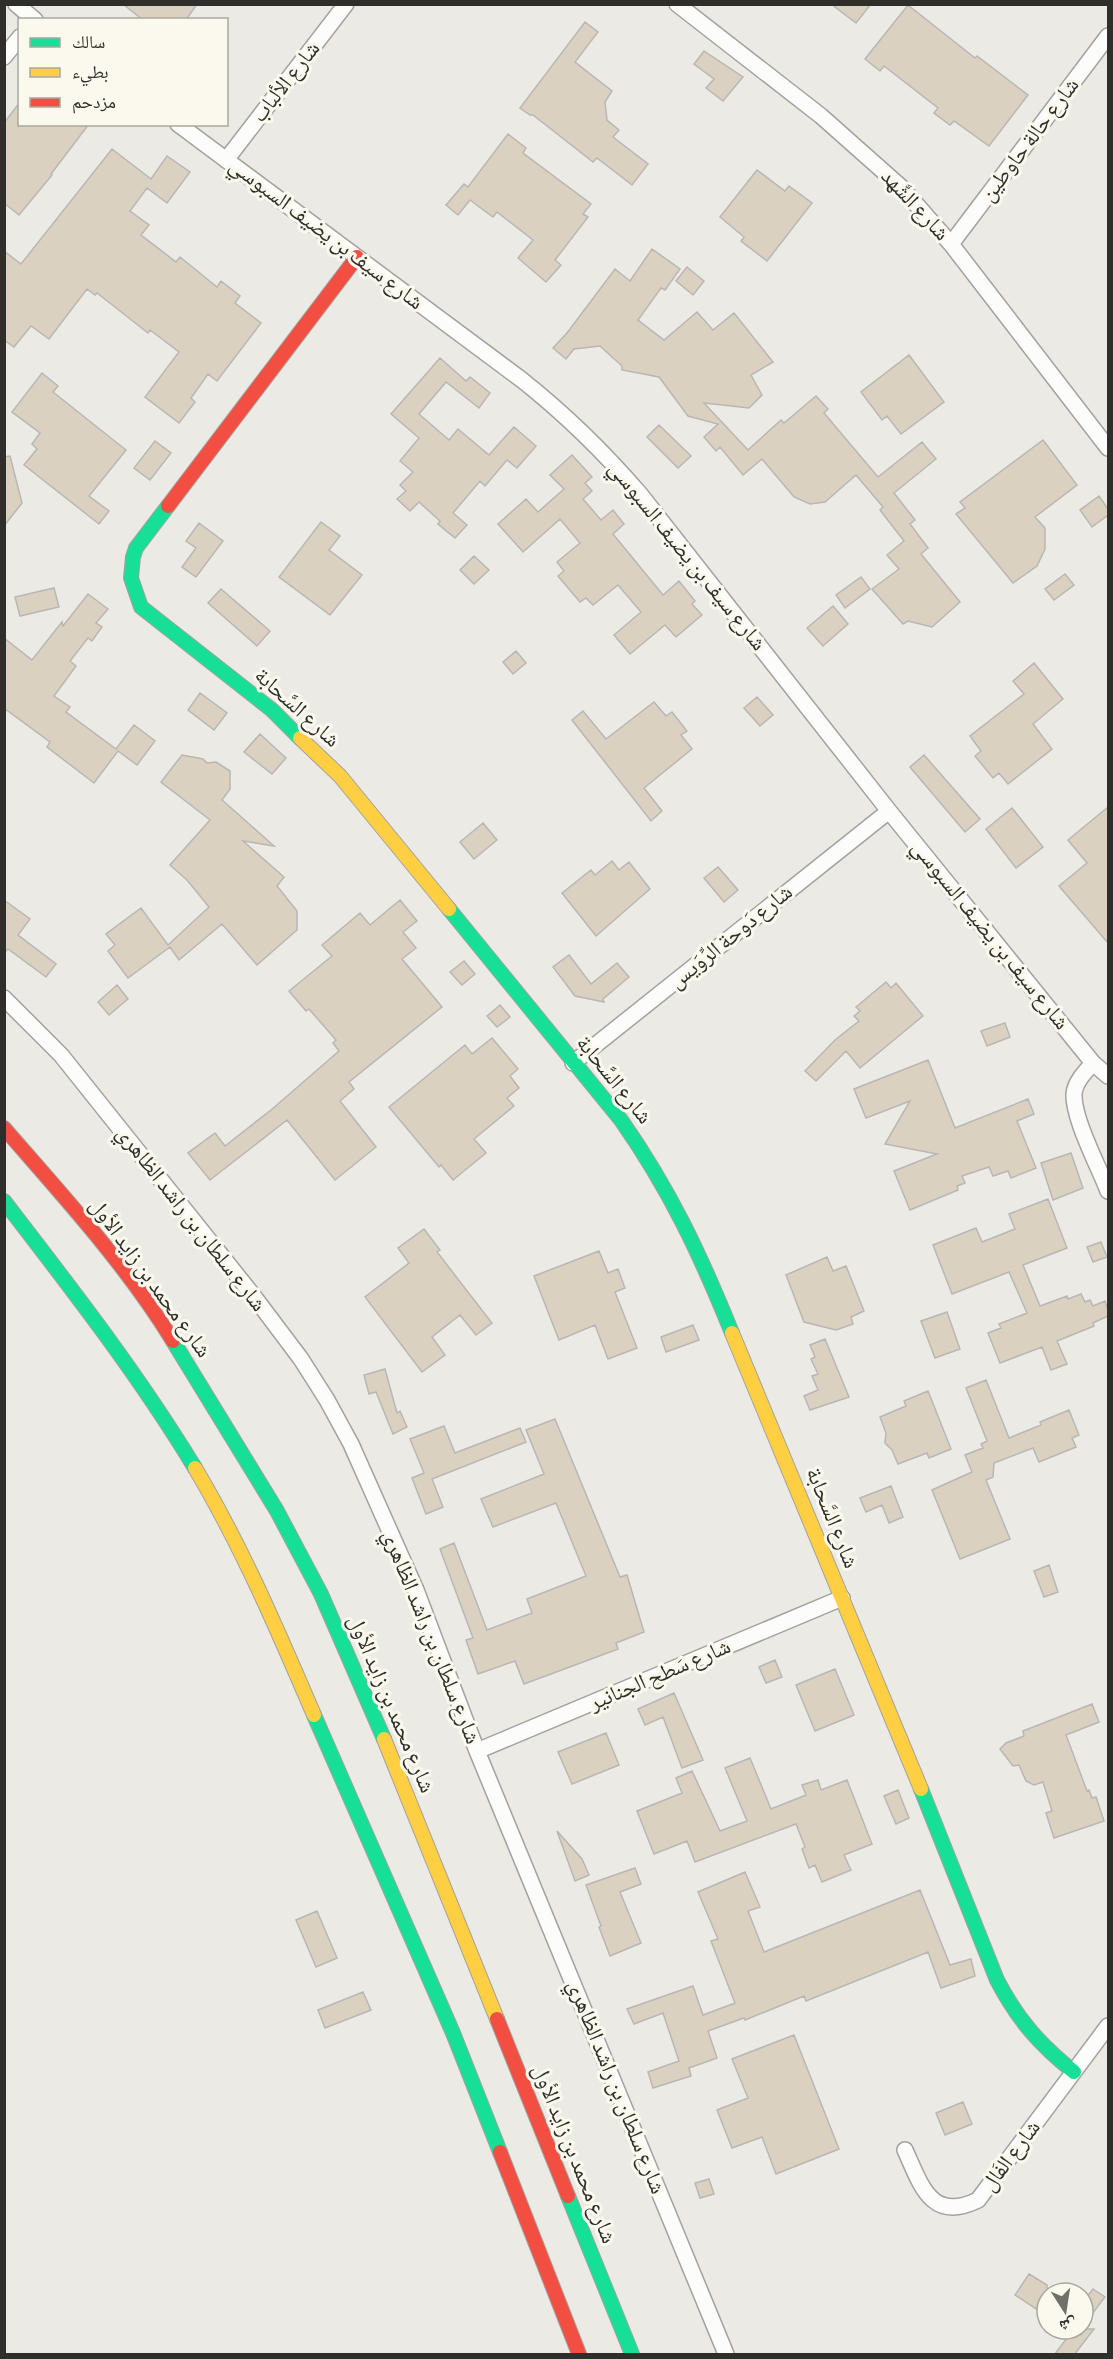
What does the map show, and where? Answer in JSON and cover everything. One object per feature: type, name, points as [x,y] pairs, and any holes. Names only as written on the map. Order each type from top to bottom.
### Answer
[{"type":"main road","name":"شارع السَّحابة","points":[[357,257],[136,548],[130,565],[132,590],[141,608],[272,710],[340,776],[642,1149],[681,1213],[842,1598],[997,1980],[1011,2007],[1029,2032],[1051,2054],[1074,2072]]},
{"type":"main road","name":"شارع محمد بن زايد الأول","points":[[4,1128],[99,1238],[159,1320],[266,1492],[321,1594],[366,1694],[632,2355]]},
{"type":"main road","points":[[4,1201],[114,1345],[163,1415],[214,1500],[257,1586],[453,2033],[579,2355]]},
{"type":"street","points":[[16,4],[33,18]]},
{"type":"street","name":"شارع الألباب","points":[[226,160],[346,4]]},
{"type":"street","name":"شارع الشَّهد","points":[[677,4],[812,110],[901,187],[951,244],[1108,448]]},
{"type":"street","name":"شارع حالة حاوطين","points":[[951,244],[1108,36]]},
{"type":"street","points":[[4,57],[18,40]]},
{"type":"street","name":"شارع سيف بن يضيف السبوسي","points":[[181,126],[530,386],[602,450],[640,494],[889,811],[1093,1063],[1108,1076]]},
{"type":"street","name":"شارع دَوحة الرِّوَيس","points":[[573,1063],[889,811]]},
{"type":"street","name":"شارع سلطان بن راشد الظاهري","points":[[4,998],[62,1055],[252,1294],[301,1359],[351,1444],[416,1590],[477,1751],[726,2355]]},
{"type":"street","points":[[1093,1063],[1077,1084],[1074,1095],[1079,1120],[1108,1191]]},
{"type":"street","name":"شارع سَطح الجنانير","points":[[477,1751],[842,1598]]},
{"type":"street","name":"شارع الفَال","points":[[905,2150],[930,2199],[945,2207],[962,2208],[978,2200],[1108,2026]]},
{"type":"building","points":[[123,4],[197,4],[187,18],[140,18]]},
{"type":"building","points":[[831,4],[871,4],[856,23]]},
{"type":"building","points":[[908,5],[975,58],[977,56],[1028,95],[989,146],[954,121],[950,125],[934,113],[938,108],[884,66],[880,71],[865,59]]},
{"type":"building","points":[[585,22],[598,32],[575,62],[612,91],[605,102],[607,120],[619,130],[613,137],[648,164],[632,185],[597,158],[593,162],[533,115],[520,108]]},
{"type":"building","points":[[704,51],[743,77],[723,101],[706,88],[714,79],[694,64]]},
{"type":"building","points":[[18,105],[18,126],[87,126],[19,215],[4,203],[4,123]]},
{"type":"building","points":[[508,134],[526,148],[523,153],[591,204],[583,214],[588,217],[555,260],[561,265],[546,282],[518,258],[533,240],[497,212],[493,217],[470,200],[458,215],[446,205],[464,184],[468,187]]},
{"type":"building","points":[[112,149],[151,179],[167,156],[190,172],[167,203],[147,188],[130,211],[149,225],[141,235],[176,262],[180,257],[217,287],[221,281],[240,296],[235,303],[261,323],[217,381],[208,374],[191,398],[195,402],[179,423],[145,397],[179,352],[150,330],[148,333],[97,293],[95,295],[87,289],[49,339],[31,326],[14,347],[4,340],[4,251],[21,264]]},
{"type":"building","points":[[757,170],[785,191],[789,186],[812,203],[767,261],[741,241],[744,237],[720,217]]},
{"type":"building","points":[[652,249],[680,269],[665,290],[661,288],[638,320],[664,340],[697,312],[713,330],[734,313],[773,362],[751,375],[762,395],[749,408],[704,403],[748,450],[781,420],[784,423],[816,396],[828,409],[824,413],[878,477],[922,442],[936,459],[894,493],[915,520],[910,524],[928,548],[921,554],[960,602],[932,627],[908,621],[903,624],[872,589],[899,569],[887,555],[904,541],[880,510],[883,507],[856,475],[825,502],[810,504],[794,497],[762,459],[743,475],[720,447],[716,451],[704,437],[718,424],[688,416],[659,377],[622,370],[622,366],[600,346],[574,349],[566,359],[553,348],[615,269],[630,281]]},
{"type":"building","points":[[687,267],[704,281],[693,295],[676,281]]},
{"type":"building","points":[[909,355],[944,402],[901,434],[887,416],[882,420],[861,392]]},
{"type":"building","points":[[440,358],[466,381],[470,377],[490,393],[479,408],[446,382],[419,414],[449,440],[458,429],[489,455],[514,427],[536,446],[517,468],[507,460],[485,486],[480,481],[453,513],[467,525],[455,538],[438,524],[440,521],[419,502],[410,511],[397,499],[406,491],[400,485],[413,472],[400,461],[419,438],[391,414]]},
{"type":"building","points":[[42,373],[58,386],[53,392],[126,450],[89,496],[109,511],[99,524],[24,465],[37,449],[32,444],[40,433],[12,412]]},
{"type":"building","points":[[659,425],[691,456],[678,468],[647,437]]},
{"type":"building","points":[[1043,440],[1077,485],[1035,517],[1045,528],[1045,549],[1037,566],[1013,583],[956,514],[965,508],[960,502]]},
{"type":"building","points":[[155,441],[171,453],[150,480],[134,468]]},
{"type":"building","points":[[572,455],[592,477],[585,483],[592,491],[583,499],[601,520],[613,510],[624,524],[613,534],[663,595],[679,581],[695,601],[692,604],[702,615],[676,637],[665,625],[630,654],[614,635],[641,612],[618,585],[593,605],[586,598],[580,602],[558,576],[564,571],[557,562],[580,543],[560,519],[523,552],[498,524],[526,499],[538,512],[564,489],[550,475]]},
{"type":"building","points":[[10,456],[22,503],[4,526],[4,457]]},
{"type":"building","points":[[1099,496],[1108,509],[1108,515],[1092,527],[1080,510]]},
{"type":"building","points":[[321,522],[340,536],[329,550],[362,575],[330,615],[279,577]]},
{"type":"building","points":[[199,523],[223,541],[196,577],[182,567],[196,548],[186,541]]},
{"type":"building","points":[[474,556],[489,570],[474,584],[460,570]]},
{"type":"building","points":[[1065,574],[1074,585],[1054,600],[1045,589]]},
{"type":"building","points":[[861,577],[870,589],[845,608],[836,595]]},
{"type":"building","points":[[54,588],[59,607],[20,616],[15,597]]},
{"type":"building","points":[[221,589],[270,631],[257,646],[208,603]]},
{"type":"building","points":[[88,594],[108,609],[96,623],[102,627],[92,641],[88,638],[70,661],[76,666],[54,696],[70,707],[66,712],[116,749],[134,725],[155,741],[137,765],[118,751],[94,783],[47,747],[50,742],[4,708],[4,638],[32,660]]},
{"type":"building","points":[[833,606],[848,624],[823,646],[807,628]]},
{"type":"building","points":[[516,651],[526,663],[513,674],[503,662]]},
{"type":"building","points":[[1034,663],[1063,699],[1033,724],[1052,749],[1008,784],[999,773],[993,778],[975,756],[981,751],[970,736],[1024,694],[1013,681]]},
{"type":"building","points":[[200,693],[227,713],[214,730],[188,710]]},
{"type":"building","points":[[757,697],[773,715],[760,726],[744,708]]},
{"type":"building","points":[[654,702],[666,716],[672,712],[687,731],[681,735],[692,749],[644,788],[662,811],[651,821],[572,720],[583,711],[606,739]]},
{"type":"building","points":[[260,734],[286,758],[272,774],[244,752]]},
{"type":"building","points":[[182,755],[203,759],[207,763],[216,762],[230,771],[230,789],[222,800],[274,846],[243,841],[284,877],[277,886],[297,911],[297,930],[257,965],[222,924],[179,960],[170,947],[128,978],[108,951],[115,945],[106,934],[141,908],[168,945],[209,907],[187,880],[170,865],[210,820],[161,782]]},
{"type":"building","points":[[924,755],[980,819],[965,832],[910,767]]},
{"type":"building","points":[[1108,807],[1108,943],[1059,886],[1087,863],[1068,840]]},
{"type":"building","points":[[1012,808],[1043,847],[1016,868],[986,829]]},
{"type":"building","points":[[483,823],[497,840],[474,859],[460,842]]},
{"type":"building","points":[[612,861],[619,870],[629,862],[650,889],[596,936],[562,893],[591,870],[595,875]]},
{"type":"building","points":[[718,867],[738,890],[724,902],[704,878]]},
{"type":"building","points":[[4,900],[30,919],[18,935],[56,964],[46,977],[8,949],[4,953]]},
{"type":"building","points":[[400,900],[417,921],[403,932],[416,948],[402,959],[442,1007],[349,1082],[354,1089],[340,1101],[376,1147],[335,1180],[287,1120],[210,1180],[188,1153],[215,1133],[225,1146],[339,1051],[333,1043],[336,1040],[309,1009],[306,1011],[289,991],[332,956],[322,945],[360,913],[370,925]]},
{"type":"building","points":[[569,955],[591,984],[617,963],[629,977],[603,999],[604,1002],[575,996],[553,967]]},
{"type":"building","points":[[464,961],[475,974],[462,985],[450,972]]},
{"type":"building","points":[[886,982],[891,988],[896,983],[923,1016],[860,1068],[846,1051],[816,1081],[805,1071],[835,1040],[859,1021],[854,1016],[860,1011],[856,1007]]},
{"type":"building","points":[[117,985],[128,999],[109,1015],[98,1002]]},
{"type":"building","points":[[500,1005],[510,1017],[497,1027],[487,1016]]},
{"type":"building","points":[[1005,1023],[1010,1037],[987,1046],[981,1031]]},
{"type":"building","points":[[492,1038],[518,1069],[510,1076],[519,1088],[507,1098],[514,1106],[474,1139],[486,1153],[453,1180],[441,1165],[439,1167],[389,1107],[465,1045],[472,1054]]},
{"type":"building","points":[[928,1060],[955,1128],[1028,1099],[1034,1114],[1017,1121],[1036,1168],[1011,1178],[1008,1171],[993,1176],[989,1167],[962,1176],[965,1183],[957,1186],[958,1190],[910,1210],[894,1171],[937,1154],[885,1144],[910,1101],[866,1118],[854,1089]]},
{"type":"building","points":[[1071,1153],[1083,1188],[1053,1200],[1041,1163]]},
{"type":"building","points":[[1048,1199],[1067,1248],[1023,1265],[1040,1306],[1067,1296],[1068,1299],[1081,1294],[1085,1302],[1090,1300],[1093,1306],[1105,1301],[1108,1310],[1108,1316],[1093,1323],[1094,1326],[1057,1341],[1067,1364],[1051,1370],[1042,1347],[1000,1363],[988,1333],[1001,1328],[999,1324],[1027,1313],[1009,1272],[952,1294],[933,1245],[976,1228],[982,1242],[1015,1229],[1009,1214]]},
{"type":"building","points":[[424,1229],[440,1250],[437,1252],[492,1323],[476,1335],[460,1315],[432,1337],[445,1355],[422,1372],[365,1297],[409,1263],[398,1248]]},
{"type":"building","points":[[1101,1242],[1107,1257],[1093,1262],[1087,1247]]},
{"type":"building","points":[[599,1251],[608,1273],[618,1269],[625,1288],[615,1292],[637,1348],[608,1359],[595,1325],[559,1340],[534,1276]]},
{"type":"building","points":[[827,1257],[833,1271],[846,1266],[864,1311],[851,1317],[853,1324],[836,1330],[804,1322],[786,1275]]},
{"type":"building","points":[[947,1312],[960,1349],[935,1358],[921,1321]]},
{"type":"building","points":[[693,1325],[699,1340],[666,1352],[661,1337]]},
{"type":"building","points":[[825,1339],[849,1397],[810,1410],[804,1396],[818,1390],[812,1376],[818,1374],[811,1359],[815,1357],[810,1345]]},
{"type":"building","points":[[385,1369],[397,1413],[400,1411],[407,1427],[393,1434],[376,1392],[369,1394],[364,1375]]},
{"type":"building","points":[[986,1380],[1009,1438],[1069,1410],[1079,1435],[1072,1438],[1076,1447],[1039,1462],[1033,1448],[994,1463],[993,1477],[986,1480],[1010,1539],[960,1559],[932,1490],[972,1472],[965,1455],[983,1448],[981,1444],[987,1441],[966,1388]]},
{"type":"building","points":[[928,1391],[951,1449],[929,1458],[927,1453],[898,1464],[892,1450],[885,1443],[886,1433],[880,1417],[906,1406],[904,1401]]},
{"type":"building","points":[[555,1419],[620,1577],[627,1575],[644,1632],[616,1643],[618,1649],[524,1684],[515,1661],[478,1674],[466,1640],[473,1638],[440,1549],[454,1543],[487,1630],[532,1613],[527,1599],[586,1576],[556,1503],[493,1527],[481,1499],[544,1474],[526,1430]]},
{"type":"building","points":[[444,1426],[455,1453],[520,1428],[526,1442],[432,1479],[443,1507],[426,1514],[412,1478],[424,1473],[410,1439]]},
{"type":"building","points":[[891,1486],[903,1517],[889,1523],[882,1505],[866,1512],[860,1498]]},
{"type":"building","points":[[1049,1565],[1058,1592],[1044,1597],[1034,1571]]},
{"type":"building","points":[[775,1660],[782,1677],[766,1683],[759,1667]]},
{"type":"building","points":[[835,1669],[854,1715],[815,1731],[796,1685]]},
{"type":"building","points":[[674,1693],[703,1760],[682,1768],[663,1717],[645,1725],[638,1709]]},
{"type":"building","points":[[1092,1704],[1099,1722],[1066,1735],[1087,1791],[1089,1790],[1092,1798],[1096,1797],[1104,1821],[1054,1838],[1046,1813],[1052,1811],[1043,1782],[1034,1785],[1026,1781],[1019,1765],[1013,1766],[1000,1749],[1006,1743],[1024,1736],[1023,1731]]},
{"type":"building","points":[[606,1733],[619,1765],[572,1784],[558,1752]]},
{"type":"building","points":[[750,1758],[771,1809],[806,1795],[802,1785],[818,1780],[821,1790],[847,1780],[872,1844],[844,1855],[851,1870],[822,1882],[815,1865],[809,1868],[802,1849],[805,1847],[796,1824],[695,1862],[687,1841],[654,1854],[637,1811],[682,1793],[676,1778],[692,1771],[720,1831],[747,1821],[725,1768]]},
{"type":"building","points":[[898,1790],[909,1818],[896,1824],[884,1796]]},
{"type":"building","points":[[557,1831],[582,1859],[589,1875],[575,1881]]},
{"type":"building","points":[[635,1868],[641,1884],[620,1892],[641,1943],[610,1956],[586,1885]]},
{"type":"building","points":[[745,1872],[760,1907],[748,1911],[764,1952],[920,1890],[950,1965],[971,1959],[975,1976],[941,1988],[928,1952],[806,2001],[804,1996],[745,2020],[744,2018],[708,2031],[717,2058],[689,2068],[691,2076],[653,2088],[648,2072],[679,2061],[663,2013],[634,2024],[627,2009],[693,1986],[703,2015],[735,2003],[711,1941],[718,1939],[698,1892]]},
{"type":"building","points":[[317,1911],[337,1958],[316,1967],[296,1920]]},
{"type":"building","points":[[363,1992],[371,2010],[325,2028],[318,2010]]},
{"type":"building","points":[[794,2035],[839,2149],[776,2174],[762,2137],[732,2148],[717,2110],[748,2098],[732,2059]]},
{"type":"building","points":[[963,2102],[972,2124],[945,2135],[936,2113]]},
{"type":"building","points":[[709,2179],[714,2194],[700,2198],[695,2183]]},
{"type":"building","points":[[1029,2274],[1040,2281],[1035,2281],[1035,2308],[1015,2295]]},
{"type":"building","points":[[1095,2290],[1105,2297],[1095,2310]]},
{"type":"building","points":[[1065,2341],[1085,2341],[1074,2355],[1054,2355]]},
{"type":"traffic: fast","points":[[168,506],[136,548],[133,557],[131,578],[141,607],[272,710],[300,738]]},
{"type":"traffic: fast","points":[[449,909],[621,1120],[639,1146],[683,1223],[732,1333]]},
{"type":"traffic: fast","points":[[4,1201],[127,1365],[195,1468]]},
{"type":"traffic: fast","points":[[173,1341],[277,1511],[321,1594],[384,1739]]},
{"type":"traffic: fast","points":[[314,1715],[453,2033],[500,2152]]},
{"type":"traffic: fast","points":[[921,1789],[997,1980],[1030,2030],[1074,2072]]},
{"type":"traffic: fast","points":[[568,2196],[632,2354]]},
{"type":"traffic: slow","points":[[300,738],[340,776],[449,909]]},
{"type":"traffic: slow","points":[[732,1333],[921,1789]]},
{"type":"traffic: slow","points":[[195,1468],[244,1559],[314,1715]]},
{"type":"traffic: slow","points":[[384,1739],[497,2019]]},
{"type":"traffic: jam","points":[[168,506],[357,257]]},
{"type":"traffic: jam","points":[[4,1128],[114,1257],[173,1341]]},
{"type":"traffic: jam","points":[[497,2019],[568,2196]]},
{"type":"traffic: jam","points":[[500,2152],[579,2354]]}]
